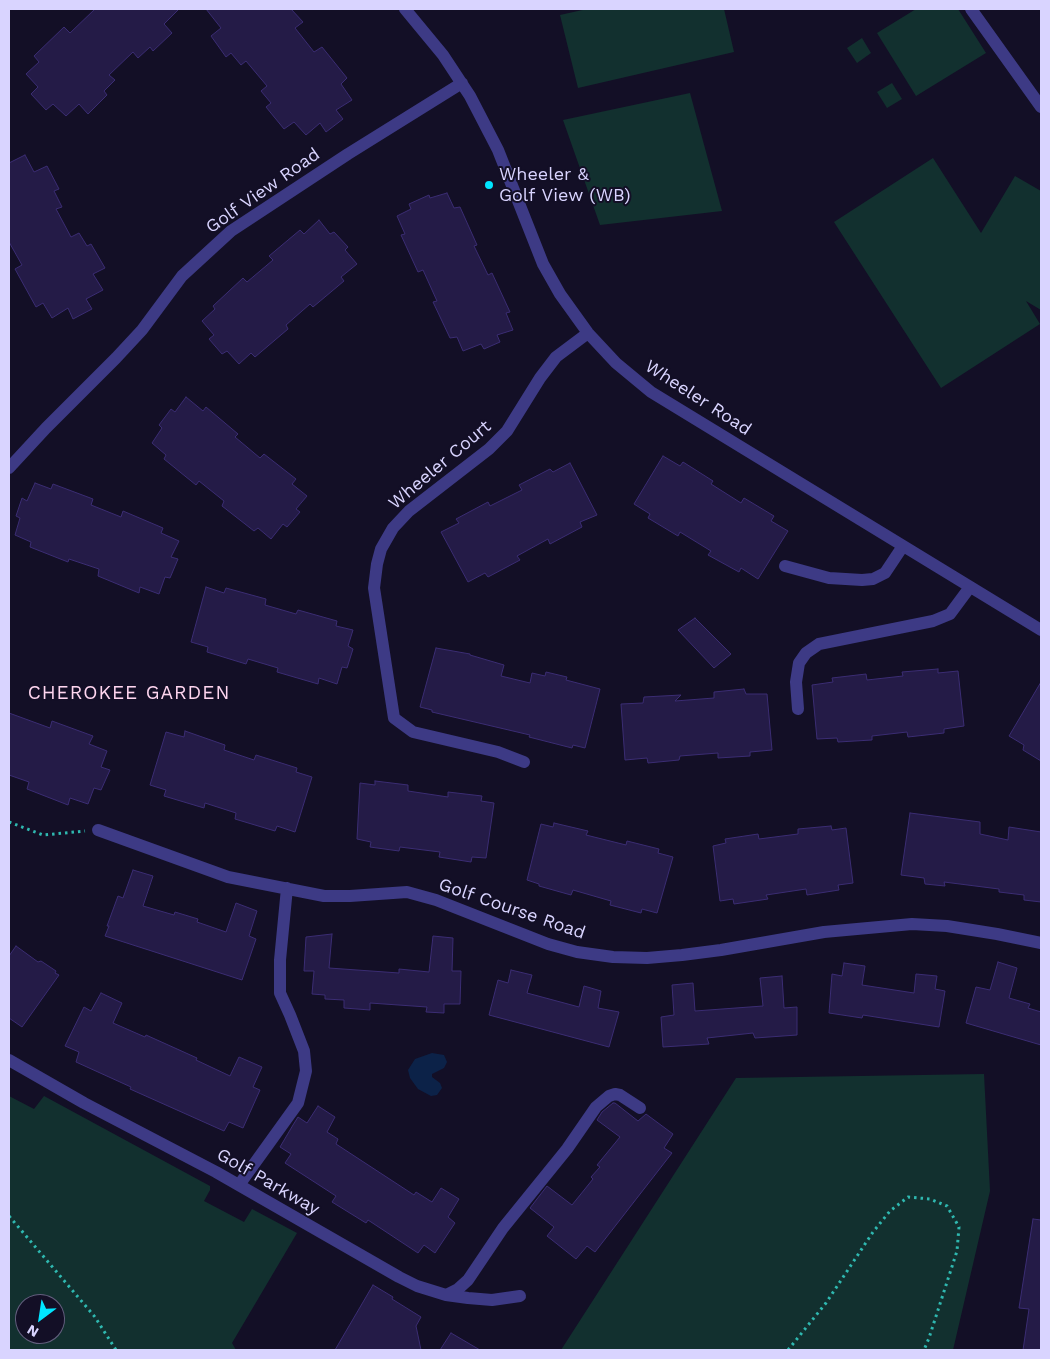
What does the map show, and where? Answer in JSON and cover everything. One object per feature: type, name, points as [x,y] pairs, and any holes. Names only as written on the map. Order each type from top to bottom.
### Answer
[{"type":"street","name":"Wheeler Road","points":[[405,9],[443,55],[462,83],[498,150],[543,264],[560,294],[588,333],[616,363],[651,392],[1041,630]]},
{"type":"street","points":[[971,9],[1041,107]]},
{"type":"street","name":"Golf View Road","points":[[9,468],[142,330],[182,276],[231,232],[348,154],[462,83]]},
{"type":"street","name":"Wheeler Court","points":[[524,762],[498,752],[413,732],[394,718],[374,588],[377,564],[381,549],[393,528],[409,511],[489,448],[507,431],[540,378],[556,358],[588,333]]},
{"type":"street","points":[[785,566],[829,578],[873,579],[884,573],[903,546]]},
{"type":"street","points":[[798,709],[796,682],[799,663],[806,653],[819,644],[933,621],[950,614],[970,587]]},
{"type":"street","name":"Golf Course Road","points":[[98,830],[228,877],[324,896],[407,892],[436,900],[548,944],[577,952],[613,957],[647,958],[682,955],[749,946],[824,932],[912,924],[947,926],[1041,943]]},
{"type":"street","points":[[239,1185],[298,1102],[306,1071],[304,1050],[280,993],[280,960],[287,888]]},
{"type":"street","name":"Golf Parkway","points":[[9,1060],[84,1103],[239,1185],[417,1286],[468,1298],[492,1300],[520,1296]]},
{"type":"street","points":[[446,1294],[458,1289],[468,1280],[503,1228],[567,1149],[596,1107],[614,1094],[620,1095],[640,1108]]},
{"type":"path","points":[[9,822],[42,835],[98,830]]},
{"type":"path","points":[[788,1350],[826,1302],[873,1232],[890,1211],[908,1197],[930,1199],[947,1206],[959,1227],[957,1250],[930,1338],[924,1350]]},
{"type":"path","points":[[9,1216],[95,1317],[116,1350]]},
{"type":"green space","points":[[587,9],[724,9],[734,52],[578,88],[560,15]]},
{"type":"green space","points":[[916,9],[958,9],[986,53],[916,96],[877,33]]},
{"type":"green space","points":[[862,38],[871,53],[857,63],[847,48]]},
{"type":"green space","points":[[892,83],[902,99],[887,108],[877,92]]},
{"type":"green space","points":[[690,93],[722,211],[600,225],[563,120]]},
{"type":"green space","points":[[933,158],[981,233],[1015,176],[1041,191],[1041,310],[1026,301],[1040,324],[941,388],[834,222]]},
{"type":"green space","points":[[984,1074],[990,1191],[953,1350],[561,1350],[736,1078]]},
{"type":"green space","points":[[9,1096],[34,1109],[44,1096],[210,1186],[204,1201],[244,1222],[252,1209],[297,1233],[232,1343],[236,1350],[9,1350]]},
{"type":"water","points":[[432,1053],[444,1055],[447,1062],[444,1068],[432,1074],[432,1077],[440,1083],[442,1088],[437,1095],[431,1096],[418,1089],[410,1078],[408,1070],[415,1059]]},
{"type":"building","points":[[95,9],[179,9],[164,24],[172,33],[153,51],[150,47],[138,58],[133,52],[109,75],[115,80],[104,91],[107,95],[88,114],[79,104],[66,116],[53,104],[46,110],[31,94],[38,87],[26,74],[39,62],[34,56],[64,27],[70,33]]},
{"type":"building","points":[[206,9],[291,9],[303,22],[295,28],[314,52],[322,47],[347,78],[341,84],[352,100],[336,110],[343,119],[326,132],[320,123],[306,135],[294,122],[284,129],[266,107],[271,103],[261,91],[267,86],[246,61],[241,65],[231,53],[226,57],[211,36],[221,28]]},
{"type":"building","points":[[25,155],[34,172],[47,166],[59,189],[54,191],[62,207],[56,209],[71,237],[79,233],[87,246],[91,244],[105,268],[93,274],[103,290],[86,299],[92,309],[73,319],[68,308],[52,318],[43,303],[36,307],[15,269],[22,265],[9,242],[9,163]]},
{"type":"building","points":[[447,193],[454,208],[460,207],[477,245],[474,246],[488,275],[492,273],[510,312],[506,313],[513,330],[497,335],[500,342],[484,349],[481,344],[463,351],[457,337],[450,338],[433,302],[437,301],[423,270],[418,272],[401,235],[405,234],[397,216],[411,209],[409,204],[429,195],[430,198]]},
{"type":"building","points":[[319,220],[330,234],[334,232],[348,247],[345,250],[357,264],[341,277],[344,281],[313,307],[310,304],[286,325],[288,329],[255,357],[251,353],[239,364],[227,351],[222,354],[209,339],[214,335],[202,321],[215,309],[213,306],[243,278],[247,282],[273,260],[269,256],[300,230],[304,234]]},
{"type":"building","points":[[186,397],[203,411],[206,407],[238,434],[235,437],[260,458],[264,454],[296,479],[292,484],[307,496],[296,509],[300,512],[287,527],[283,524],[271,539],[258,528],[254,531],[222,506],[224,501],[199,481],[196,485],[164,459],[166,455],[152,443],[162,428],[159,425],[171,409],[175,412]]},
{"type":"building","points":[[663,456],[680,466],[683,462],[713,481],[711,484],[741,503],[744,498],[774,516],[771,521],[788,531],[758,579],[741,568],[739,572],[708,555],[711,551],[680,532],[678,536],[648,518],[650,514],[634,504]]},
{"type":"building","points":[[570,463],[597,515],[580,522],[582,527],[550,544],[548,539],[517,556],[520,560],[488,577],[485,573],[468,582],[441,532],[459,523],[456,519],[488,502],[490,506],[522,490],[519,485],[550,469],[553,472]]},
{"type":"building","points":[[35,483],[51,489],[53,484],[93,499],[91,505],[121,517],[123,511],[163,528],[161,533],[179,541],[171,557],[178,559],[170,578],[165,577],[159,594],[140,587],[139,593],[98,576],[99,569],[69,559],[68,562],[30,547],[31,542],[15,535],[20,518],[16,516],[22,498],[27,501]]},
{"type":"building","points":[[206,587],[224,593],[226,588],[266,599],[265,605],[296,614],[298,610],[337,621],[336,626],[353,630],[348,646],[353,649],[347,668],[342,667],[337,684],[319,678],[318,684],[277,672],[278,668],[248,659],[246,664],[207,652],[208,647],[191,642]]},
{"type":"building","points":[[695,618],[731,654],[714,668],[678,630]]},
{"type":"building","points":[[436,648],[470,654],[504,665],[501,676],[530,683],[532,673],[545,676],[546,672],[567,677],[566,680],[600,689],[585,748],[573,745],[572,748],[529,737],[530,735],[432,712],[432,710],[420,707]]},
{"type":"building","points":[[938,669],[938,673],[958,671],[964,726],[944,729],[944,733],[908,737],[907,732],[872,736],[872,740],[838,742],[837,738],[817,739],[812,685],[833,682],[832,678],[866,674],[867,680],[903,676],[902,672]]},
{"type":"building","points":[[1041,682],[1041,761],[1023,750],[1024,745],[1009,736]]},
{"type":"building","points":[[744,689],[746,694],[767,694],[772,750],[750,752],[750,756],[718,758],[718,753],[680,756],[679,760],[648,763],[647,758],[625,760],[621,704],[643,703],[644,697],[681,695],[675,701],[714,698],[714,692]]},
{"type":"building","points":[[9,713],[50,728],[52,721],[93,736],[89,744],[107,751],[101,767],[110,770],[101,790],[94,788],[88,804],[70,798],[68,805],[27,789],[29,782],[9,775]]},
{"type":"building","points":[[185,731],[225,745],[224,750],[254,760],[256,755],[297,768],[296,772],[312,777],[295,832],[277,826],[275,831],[235,819],[236,813],[205,803],[204,808],[164,796],[166,790],[150,785],[166,732],[184,737]]},
{"type":"building","points":[[375,781],[408,785],[408,791],[448,797],[448,792],[482,796],[481,801],[494,803],[486,858],[472,857],[471,862],[439,857],[440,852],[400,847],[399,851],[370,847],[371,842],[357,839],[360,783],[375,785]]},
{"type":"building","points":[[910,813],[980,822],[980,834],[1008,840],[1009,827],[1041,832],[1041,902],[1024,900],[1024,895],[999,892],[999,889],[944,882],[945,886],[925,884],[924,878],[901,875]]},
{"type":"building","points":[[554,823],[588,831],[586,835],[626,845],[627,841],[659,849],[658,853],[673,857],[657,913],[642,909],[641,913],[610,905],[611,901],[573,890],[571,895],[539,886],[539,884],[527,880],[541,824],[553,827]]},
{"type":"building","points":[[831,826],[832,830],[846,828],[853,883],[838,885],[839,890],[807,895],[806,889],[766,895],[768,899],[734,904],[733,899],[720,901],[713,846],[726,843],[725,839],[758,834],[759,839],[798,834],[798,829]]},
{"type":"building","points":[[133,870],[153,876],[143,906],[174,915],[175,912],[198,919],[197,922],[226,932],[236,903],[257,911],[249,936],[256,939],[242,980],[105,936],[118,896],[123,898]]},
{"type":"building","points":[[332,934],[329,968],[399,973],[399,969],[429,972],[433,936],[453,938],[452,971],[461,971],[460,1004],[444,1004],[444,1013],[426,1012],[427,1007],[370,1003],[370,1010],[344,1008],[344,1000],[325,999],[325,995],[312,994],[314,971],[304,971],[306,937]]},
{"type":"building","points":[[16,946],[38,962],[41,961],[56,971],[55,973],[59,975],[22,1027],[9,1018],[9,956]]},
{"type":"building","points":[[998,962],[1017,968],[1009,998],[1030,1004],[1028,1008],[1041,1012],[1041,1045],[966,1023],[976,987],[990,990]]},
{"type":"building","points":[[844,963],[865,966],[862,985],[914,993],[916,974],[937,976],[935,989],[945,991],[939,1027],[863,1015],[862,1018],[829,1013],[832,974],[842,976]]},
{"type":"building","points":[[511,970],[532,975],[527,993],[579,1007],[584,986],[601,991],[598,1008],[619,1012],[609,1047],[489,1015],[498,980],[508,983]]},
{"type":"building","points":[[782,976],[784,1008],[797,1007],[797,1035],[755,1038],[753,1033],[707,1038],[709,1044],[663,1047],[661,1017],[674,1015],[672,985],[693,983],[695,1011],[763,1006],[760,978]]},
{"type":"building","points":[[101,993],[122,1003],[113,1023],[145,1037],[146,1035],[197,1058],[196,1060],[230,1076],[239,1057],[262,1067],[253,1087],[260,1090],[243,1128],[229,1122],[224,1131],[130,1089],[131,1087],[76,1062],[79,1052],[65,1046],[84,1007],[91,1011]]},
{"type":"building","points":[[613,1103],[638,1121],[646,1114],[673,1134],[664,1148],[672,1153],[595,1252],[587,1246],[576,1259],[547,1236],[554,1227],[530,1208],[547,1186],[572,1205],[593,1179],[591,1177],[600,1167],[597,1165],[620,1137],[597,1120],[602,1112]]},
{"type":"building","points":[[318,1106],[335,1117],[327,1132],[338,1139],[336,1144],[414,1195],[416,1192],[432,1202],[441,1188],[459,1199],[448,1217],[455,1223],[435,1253],[424,1245],[418,1253],[368,1220],[366,1223],[332,1202],[336,1196],[285,1163],[291,1154],[280,1147],[298,1117],[307,1123]]},
{"type":"building","points":[[1033,1219],[1041,1220],[1041,1350],[1023,1350],[1029,1309],[1019,1308]]},
{"type":"building","points":[[373,1285],[421,1317],[416,1326],[421,1350],[335,1350]]},
{"type":"building","points":[[451,1333],[480,1350],[440,1350]]},
{"type":"place","name":"Wheeler & Golf View (WB)","points":[[489,185]]},
{"type":"district","name":"CHEROKEE GARDEN","points":[[129,693]]}]
